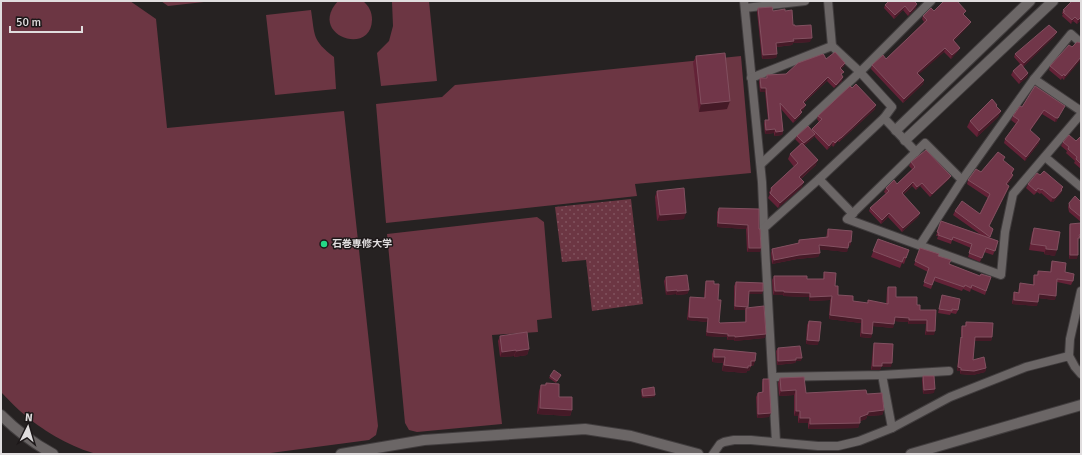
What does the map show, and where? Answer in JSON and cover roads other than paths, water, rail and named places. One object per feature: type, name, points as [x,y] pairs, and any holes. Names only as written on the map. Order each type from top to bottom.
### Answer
[{"type":"street","points":[[776,442],[761,164],[751,78],[745,4],[805,1]]},
{"type":"street","points":[[764,228],[884,118],[892,107],[860,72],[832,46],[828,1]]},
{"type":"street","points":[[761,164],[860,72],[931,1]]},
{"type":"street","points":[[896,130],[1030,1]]},
{"type":"street","points":[[905,140],[1053,1]]},
{"type":"street","points":[[920,245],[962,180],[1034,79],[1071,34],[1081,43]]},
{"type":"street","points":[[751,78],[832,46]]},
{"type":"street","points":[[1034,79],[1081,111]]},
{"type":"street","points":[[962,180],[925,143],[847,219],[1001,275],[1005,232],[1013,194],[1081,114]]},
{"type":"street","points":[[884,118],[916,152]]},
{"type":"street","points":[[1045,157],[1081,187]]},
{"type":"street","points":[[819,179],[853,214]]},
{"type":"street","points":[[1081,291],[1070,339],[1069,356],[1081,374]]},
{"type":"street","points":[[713,454],[720,444],[724,442],[751,440],[818,446],[838,446],[859,441],[892,428],[950,397],[1026,367],[1069,356]]},
{"type":"street","points":[[773,377],[882,375],[949,371]]},
{"type":"street","points":[[882,375],[892,428]]},
{"type":"street","points":[[911,454],[1081,405]]},
{"type":"street","points":[[1,415],[17,431],[53,454]]},
{"type":"street","points":[[341,454],[424,440],[585,429],[631,436],[698,454]]},
{"type":"place","name":"石巻専修大学","points":[[324,244]]}]
